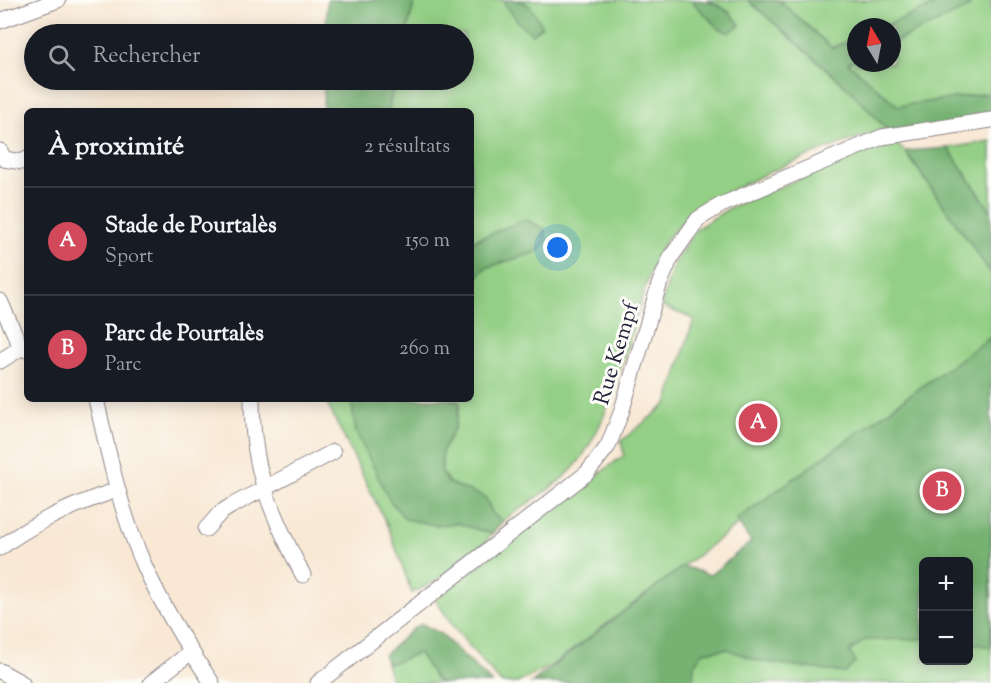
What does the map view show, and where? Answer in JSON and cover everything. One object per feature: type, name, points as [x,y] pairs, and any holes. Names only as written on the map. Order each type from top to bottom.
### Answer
[{"type":"street","points":[[0,21],[58,0]]},
{"type":"street","name":"Rue Kempf","points":[[318,683],[587,473],[608,446],[621,413],[667,266],[682,238],[698,219],[721,205],[882,137],[991,120]]},
{"type":"street","points":[[0,152],[4,159],[24,161]]},
{"type":"street","points":[[0,301],[24,349],[0,361]]},
{"type":"street","points":[[97,402],[117,490],[143,565],[160,601],[212,683]]},
{"type":"street","points":[[252,402],[254,440],[263,489],[276,522],[303,575]]},
{"type":"street","points":[[206,529],[220,513],[333,452]]},
{"type":"street","points":[[0,548],[38,523],[68,508],[117,490]]},
{"type":"street","points":[[151,683],[191,652]]},
{"type":"street","points":[[0,671],[22,683]]},
{"type":"green space","points":[[327,0],[415,0],[409,24],[326,24]]},
{"type":"green space","points":[[415,0],[691,0],[718,28],[731,13],[709,0],[748,0],[849,89],[888,128],[834,146],[769,172],[708,204],[684,221],[667,239],[655,260],[607,408],[587,449],[575,466],[560,480],[503,521],[493,514],[485,497],[449,483],[442,472],[442,452],[455,427],[460,404],[456,402],[474,402],[475,279],[485,269],[506,261],[483,236],[474,240],[474,108],[389,108],[393,90],[474,90],[474,24],[409,24]]},
{"type":"green space","points":[[502,0],[528,4],[542,26],[532,34],[519,23]]},
{"type":"green space","points":[[691,0],[706,1],[725,9],[740,25],[729,33],[718,28]]},
{"type":"green space","points":[[748,0],[779,0],[832,48],[847,42],[847,72],[858,72],[898,106],[991,93],[991,120],[893,136],[849,89]]},
{"type":"green space","points":[[779,0],[947,0],[901,19],[847,18],[847,42],[832,48]]},
{"type":"green space","points":[[947,0],[966,0],[970,7],[901,39],[901,19]]},
{"type":"green space","points":[[966,0],[991,0],[991,93],[898,106],[858,72],[901,72],[901,39],[969,7]]},
{"type":"green space","points":[[324,90],[393,90],[389,108],[323,108]]},
{"type":"green space","points":[[892,141],[905,151],[991,273],[991,337],[896,405],[551,666],[517,683],[501,683],[454,628],[435,599],[624,455],[621,441],[667,404],[694,319],[661,306],[673,265],[696,229],[731,207]]},
{"type":"green space","points":[[991,141],[991,211],[948,148]]},
{"type":"green space","points":[[948,148],[991,211],[991,273],[905,151]]},
{"type":"green space","points":[[525,219],[545,229],[546,241],[537,252],[485,268],[474,280],[474,241]]},
{"type":"green space","points":[[991,337],[991,648],[973,643],[973,557],[919,557],[919,639],[865,640],[849,652],[856,662],[845,673],[758,661],[727,649],[703,652],[694,665],[693,683],[531,683],[683,566],[710,575],[751,542],[736,520]]},
{"type":"green space","points":[[326,402],[351,402],[356,432],[435,525],[457,523],[492,534],[456,568],[412,593],[389,529]]},
{"type":"green space","points":[[351,402],[460,403],[455,427],[442,452],[442,472],[449,483],[485,497],[493,514],[503,521],[492,534],[457,523],[435,525],[405,519],[390,501],[356,432]]},
{"type":"green space","points":[[991,421],[991,683],[626,683]]},
{"type":"green space","points":[[422,624],[440,633],[492,683],[442,683],[436,680],[419,653],[399,661],[386,663],[384,655],[414,628]]},
{"type":"green space","points":[[419,653],[436,680],[442,683],[392,683],[386,663],[399,661]]},
{"type":"place","name":"Stade de Pourtalès","points":[[758,423]]},
{"type":"place","name":"Parc de Pourtalès","points":[[942,491]]}]
